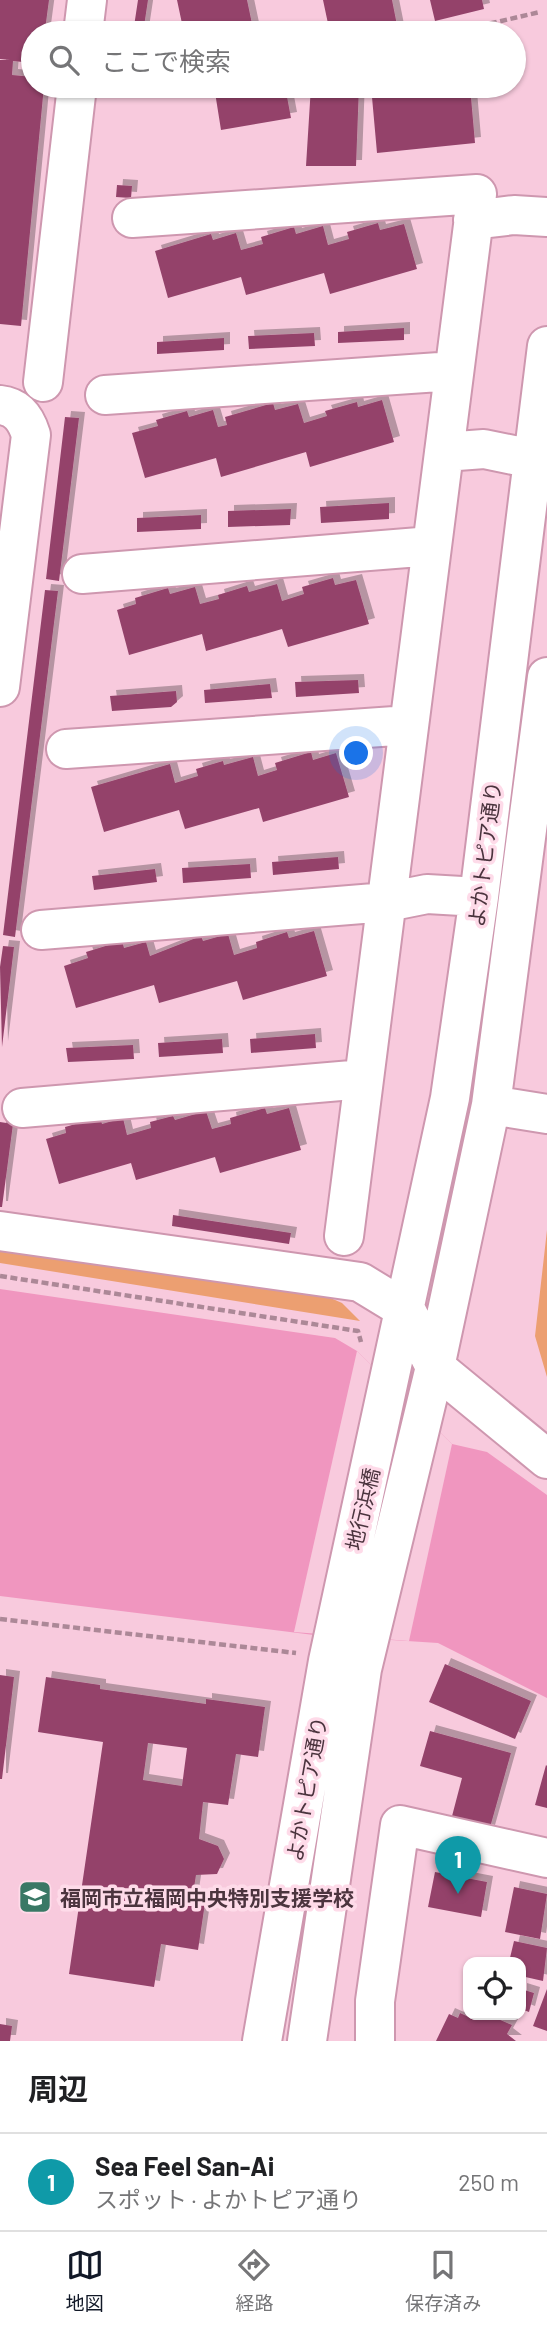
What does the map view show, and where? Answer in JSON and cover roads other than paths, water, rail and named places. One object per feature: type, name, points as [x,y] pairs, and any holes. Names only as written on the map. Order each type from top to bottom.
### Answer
[{"type":"street","points":[[84,21],[87,0]]},
{"type":"street","points":[[43,382],[76,98]]},
{"type":"street","points":[[132,218],[477,194],[344,1236]]},
{"type":"street","points":[[473,220],[514,215],[547,217]]},
{"type":"street","name":"よかトピア通り","points":[[379,1351],[406,1310],[450,1098],[540,461],[547,346]]},
{"type":"street","points":[[105,395],[454,371]]},
{"type":"street","points":[[0,405],[8,406],[25,418],[31,435],[9,537],[0,685]]},
{"type":"street","points":[[444,452],[484,449],[540,461]]},
{"type":"street","points":[[82,574],[432,546]]},
{"type":"street","name":"よかトピア通り","points":[[435,1367],[491,1105],[534,879],[547,677]]},
{"type":"street","points":[[66,749],[409,725]]},
{"type":"street","points":[[41,929],[387,902],[427,894],[479,897]]},
{"type":"street","points":[[22,1108],[364,1079]]},
{"type":"street","points":[[491,1105],[547,1114]]},
{"type":"street","points":[[0,1231],[360,1282],[406,1310],[435,1367],[547,1459]]},
{"type":"street","name":"地行浜橋","points":[[330,1662],[379,1351]]},
{"type":"street","name":"地行浜橋","points":[[330,1662],[435,1367]]},
{"type":"street","name":"よかトピア通り","points":[[262,2041],[330,1662]]},
{"type":"street","name":"よかトピア通り","points":[[307,2041],[330,1662]]},
{"type":"street","points":[[375,2041],[376,2001],[400,1825],[547,1858]]},
{"type":"place","name":"Sea Feel San-Ai","points":[[458,1894]]},
{"type":"place","name":"福岡市立福岡中央特別支援学校","points":[[35,1897]]}]
